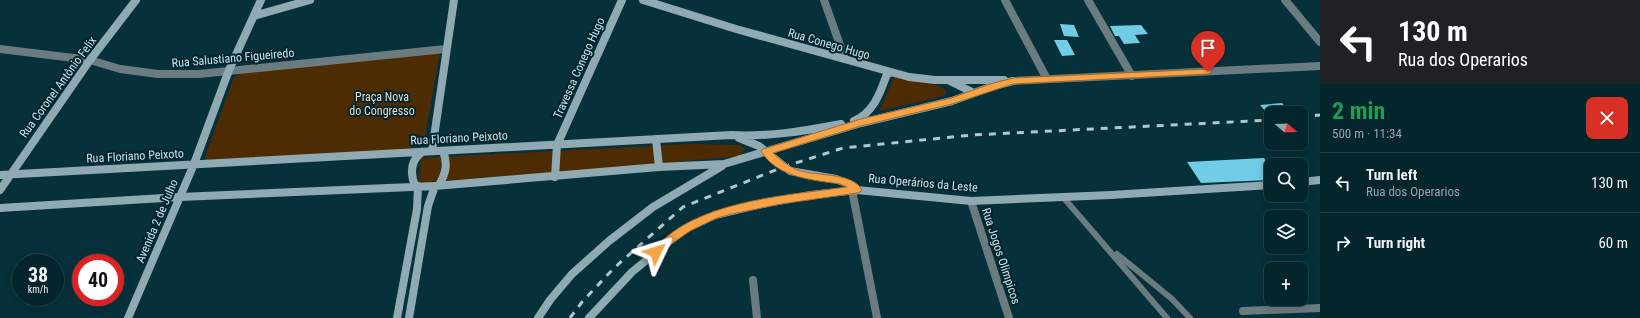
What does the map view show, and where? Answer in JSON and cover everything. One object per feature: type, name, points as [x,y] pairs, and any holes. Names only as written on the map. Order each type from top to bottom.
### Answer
[{"type":"street","name":"Rua Coronel Antônio Felix","points":[[0,190],[90,60],[136,0]]},
{"type":"street","name":"Avenida 2 de Julho","points":[[128,318],[194,164],[229,70],[261,0]]},
{"type":"street","points":[[254,16],[310,0]]},
{"type":"street","points":[[432,151],[454,0]]},
{"type":"street","name":"Travessa Conego Hugo","points":[[557,144],[622,0]]},
{"type":"street","name":"Rua Conego Hugo","points":[[643,0],[736,29],[890,73],[923,80],[984,79],[1013,81]]},
{"type":"street","points":[[824,0],[845,59]]},
{"type":"street","points":[[1005,0],[1047,79]]},
{"type":"street","points":[[1088,0],[1132,76]]},
{"type":"street","points":[[1285,0],[1320,42]]},
{"type":"street","name":"Rua Salustiano Figueiredo","points":[[0,49],[90,60],[120,69],[158,74],[199,74],[446,49]]},
{"type":"street","points":[[538,318],[550,300],[572,274],[609,241],[653,207],[724,164],[861,123],[952,101],[1013,81],[1320,66]]},
{"type":"street","name":"Rua Floriano Peixoto","points":[[0,175],[557,144],[794,133],[833,126],[860,119],[869,112],[882,88],[887,74],[890,73]]},
{"type":"street","points":[[946,80],[974,93]]},
{"type":"street","points":[[731,135],[757,144],[775,161],[794,173],[841,181],[853,186],[855,190],[877,318]]},
{"type":"street","points":[[656,139],[659,167]]},
{"type":"street","points":[[555,177],[557,144]]},
{"type":"street","points":[[409,318],[428,206],[437,186],[445,175],[447,162],[443,151]]},
{"type":"street","points":[[397,318],[417,209],[417,186],[412,178],[411,167],[418,155],[422,152]]},
{"type":"street","points":[[0,208],[180,197],[437,186],[659,167],[724,164]]},
{"type":"street","points":[[1308,181],[1320,180]]},
{"type":"street","name":"Rua Operários da Leste","points":[[589,318],[632,272],[671,239],[686,228],[715,215],[732,210],[811,195],[855,190],[970,201],[1063,197],[1264,184]]},
{"type":"street","name":"Rua Jogos Olimpicos","points":[[970,201],[1009,318]]},
{"type":"street","points":[[753,280],[757,318]]},
{"type":"street","points":[[1243,311],[1320,308]]},
{"type":"lane","points":[[1063,197],[1167,318]]},
{"type":"lane","points":[[1104,244],[1172,299],[1190,318]]},
{"type":"green space","name":"Praça Nova do Congresso","points":[[440,52],[425,137],[420,143],[407,150],[204,160],[234,77],[245,71]]},
{"type":"green space","points":[[895,75],[940,86],[947,92],[944,96],[879,111]]},
{"type":"green space","points":[[689,144],[740,145],[745,149],[740,156],[418,183],[421,158]]},
{"type":"building","points":[[1060,24],[1074,25],[1079,37],[1064,36]]},
{"type":"building","points":[[1141,25],[1148,34],[1135,35],[1140,43],[1124,44],[1119,36],[1115,36],[1110,26]]},
{"type":"building","points":[[1054,40],[1067,40],[1075,55],[1062,56]]},
{"type":"building","points":[[1282,103],[1284,106],[1264,106],[1264,110],[1260,105]]},
{"type":"building","points":[[1264,158],[1264,180],[1201,183],[1187,162]]},
{"type":"railway","points":[[1308,116],[1320,115]]},
{"type":"railway","points":[[570,318],[582,302],[614,268],[683,207],[783,167],[843,148],[972,135],[1264,120]]},
{"type":"route","points":[[656,252],[686,228],[715,215],[781,200],[857,190],[853,186],[841,181],[794,173],[775,161],[766,151],[861,123],[952,101],[993,86],[1013,81],[1208,72]]}]
